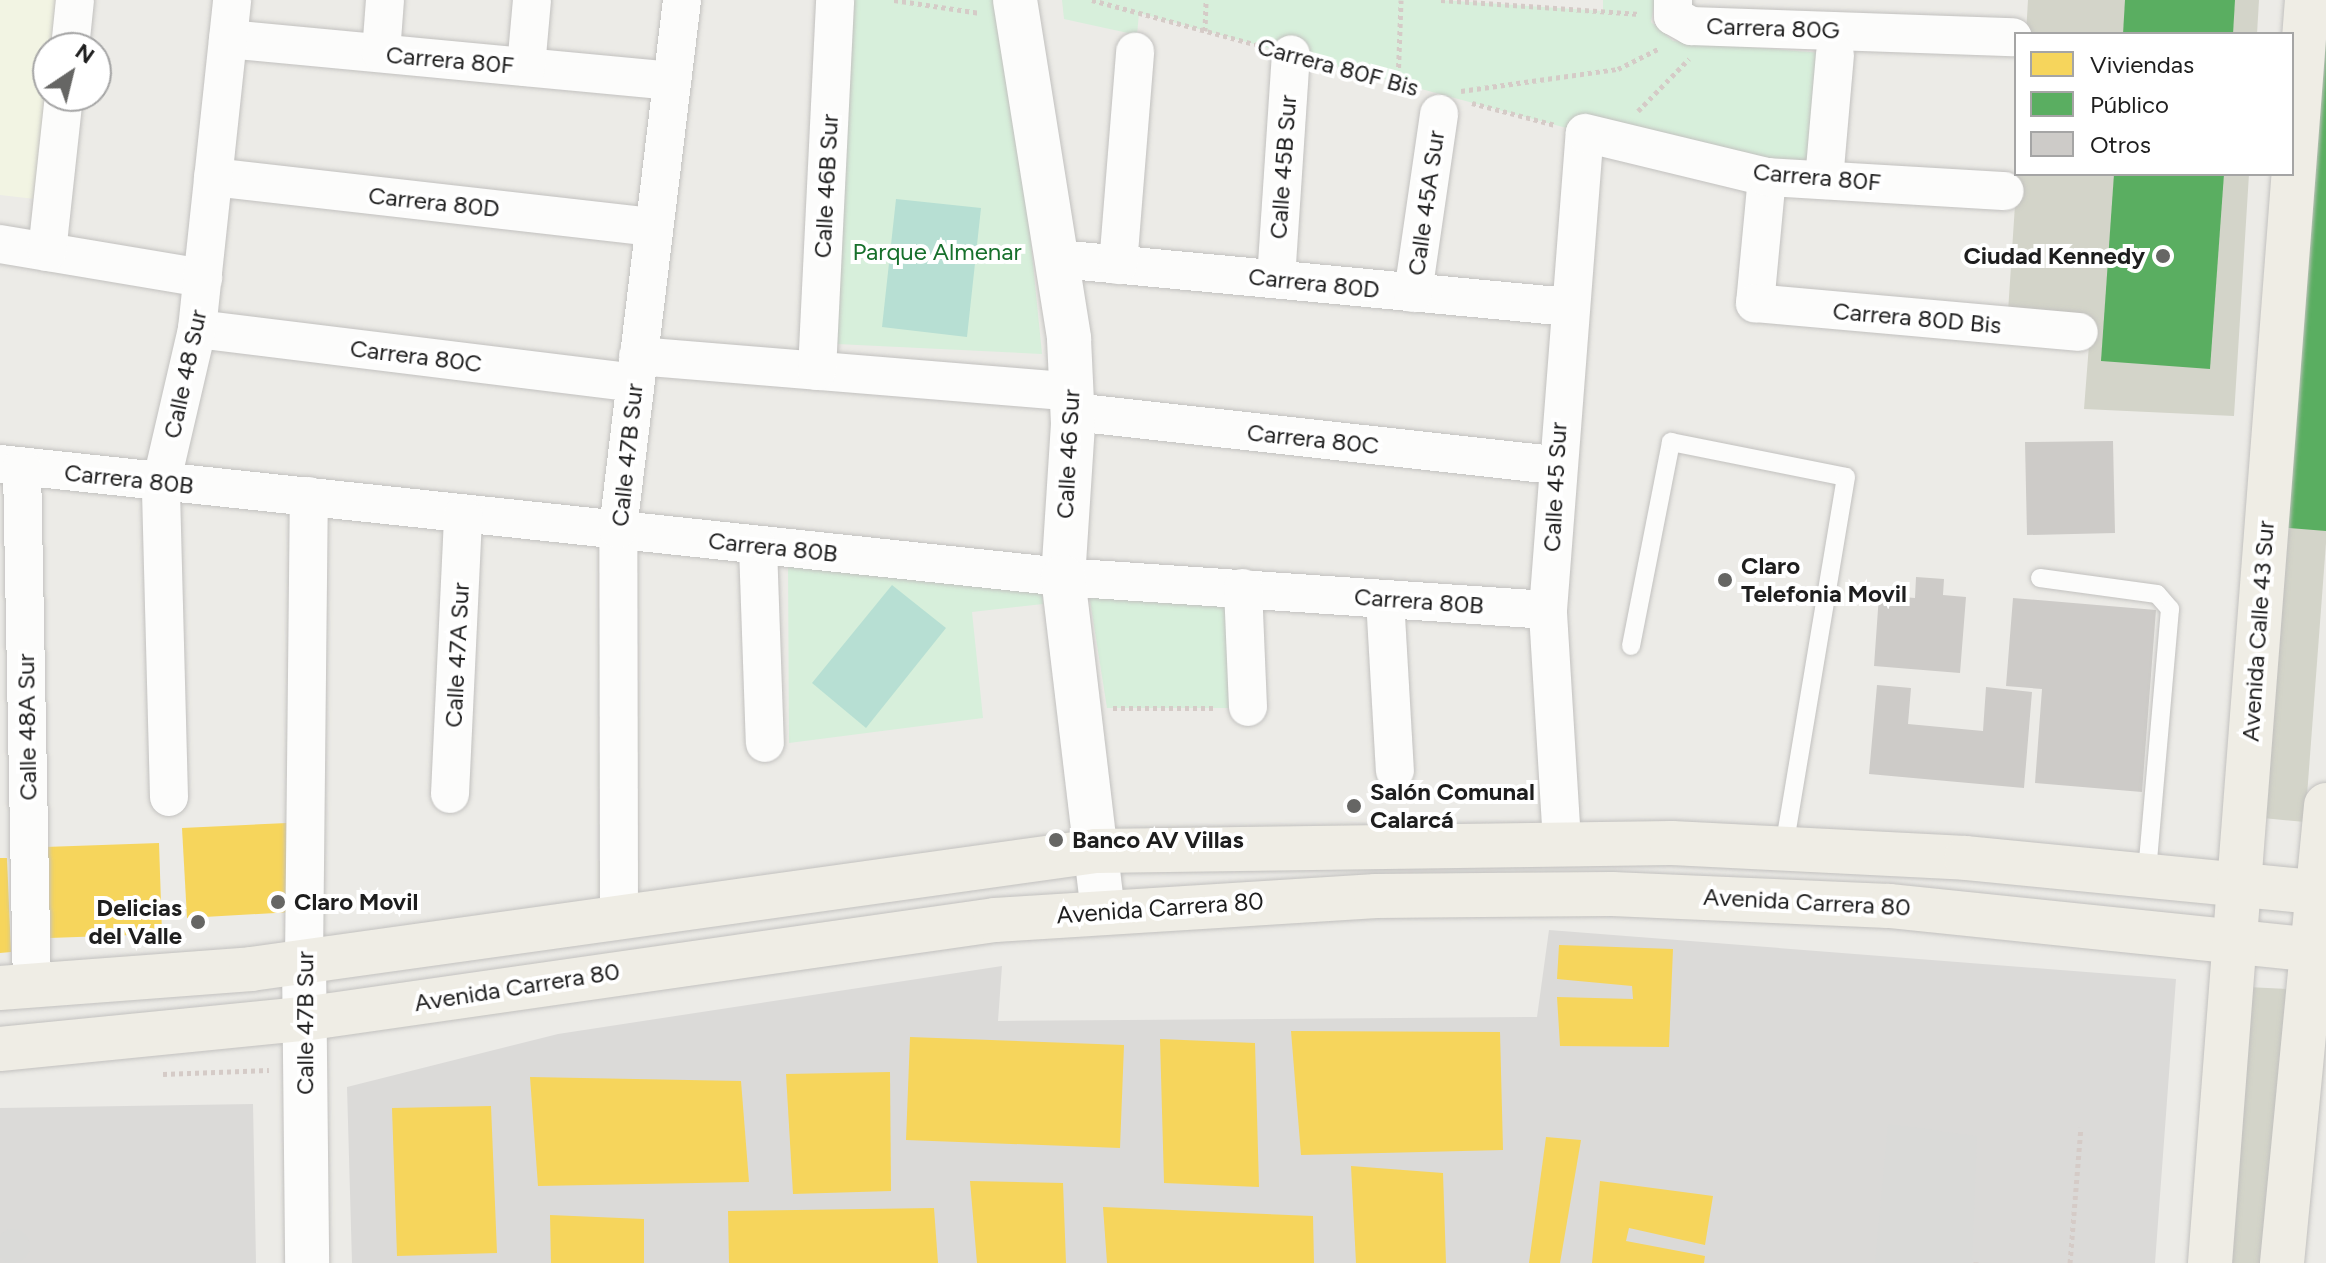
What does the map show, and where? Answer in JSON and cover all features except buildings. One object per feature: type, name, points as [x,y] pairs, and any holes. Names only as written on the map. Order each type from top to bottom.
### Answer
[{"type":"main road","name":"Avenida Calle 43 Sur","points":[[2294,169],[2307,0]]},
{"type":"main road","name":"Avenida Calle 43 Sur","points":[[2210,1263],[2293,176]]},
{"type":"main road","points":[[2282,1263],[2319,950],[2326,805]]},
{"type":"main road","points":[[16,988],[304,961],[619,912],[1096,851],[1562,842],[1784,847],[2147,874],[2322,892]]},
{"type":"main road","name":"Avenida Carrera 80","points":[[0,1049],[303,1019],[891,932],[1103,910],[1465,894],[1671,895],[1889,906],[2319,950]]},
{"type":"street","points":[[72,32],[75,0]]},
{"type":"street","name":"Calle 48 Sur","points":[[169,797],[161,484],[197,329],[232,0]]},
{"type":"street","points":[[381,53],[385,0]]},
{"type":"street","points":[[526,67],[532,0]]},
{"type":"street","name":"Calle 47B Sur","points":[[619,912],[618,529],[682,0]]},
{"type":"street","name":"Calle 46B Sur","points":[[817,371],[835,0]]},
{"type":"street","name":"Calle 46 Sur","points":[[1017,9],[1059,259],[1073,402],[1063,577],[1103,910]]},
{"type":"street","name":"Carrera 80G","points":[[1683,24],[2013,37]]},
{"type":"street","name":"Carrera 80F","points":[[228,39],[672,81]]},
{"type":"street","points":[[1118,265],[1135,52]]},
{"type":"street","name":"Calle 45B Sur","points":[[1276,279],[1291,54]]},
{"type":"street","points":[[1824,180],[1835,54]]},
{"type":"street","name":"Calle 45A Sur","points":[[1413,293],[1443,98]]},
{"type":"street","points":[[47,252],[62,112]]},
{"type":"street","name":"Carrera 80F","points":[[1601,138],[1767,177],[2005,191]]},
{"type":"street","name":"Calle 45 Sur","points":[[1562,842],[1548,610],[1554,465],[1569,307],[1601,138]]},
{"type":"street","name":"Carrera 80D","points":[[213,177],[654,227]]},
{"type":"street","name":"Carrera 80D Bis","points":[[1767,177],[1755,303],[2079,332]]},
{"type":"street","points":[[0,244],[203,278]]},
{"type":"street","name":"Carrera 80D","points":[[1059,259],[1569,307]]},
{"type":"street","name":"Carrera 80C","points":[[197,329],[637,370],[817,371],[1554,465]]},
{"type":"street","name":"Carrera 80B","points":[[11,465],[161,484],[309,496],[758,547],[1063,577],[1548,610]]},
{"type":"street","name":"Calle 48A Sur","points":[[11,465],[16,988]]},
{"type":"street","name":"Calle 47B Sur","points":[[307,1263],[303,1019],[309,496]]},
{"type":"street","name":"Calle 47A Sur","points":[[450,794],[463,515]]},
{"type":"street","points":[[758,547],[765,743]]},
{"type":"street","points":[[1243,588],[1248,707]]},
{"type":"street","points":[[1385,599],[1395,771]]},
{"type":"lane","points":[[1631,646],[1671,442],[1846,477],[1784,847]]},
{"type":"lane","points":[[2040,578],[2157,594],[2170,609],[2147,874]]},
{"type":"path","points":[[894,0],[1017,9]]},
{"type":"path","name":"Carrera 80F Bis","points":[[1092,0],[1443,98],[1601,138]]},
{"type":"path","points":[[1205,31],[1206,0]]},
{"type":"path","points":[[1398,83],[1401,0]]},
{"type":"path","name":"Carrera 80G","points":[[1441,0],[1603,11],[1683,24]]},
{"type":"path","points":[[1603,0],[1603,11]]},
{"type":"path","points":[[1443,98],[1618,69],[1683,24]]},
{"type":"path","points":[[1601,138],[1649,96],[1683,24]]},
{"type":"path","points":[[1079,709],[1248,707]]},
{"type":"path","points":[[2070,1263],[2081,1127]]},
{"type":"shaded area","points":[[0,0],[56,0],[53,32],[32,32],[32,112],[44,112],[35,199],[0,195]]},
{"type":"shaded area","points":[[2028,0],[2259,0],[2257,32],[2026,32]]},
{"type":"shaded area","points":[[2326,28],[2326,543],[2305,822],[2263,818]]},
{"type":"shaded area","points":[[2017,176],[2249,176],[2234,416],[2084,409],[2091,319],[2008,312]]},
{"type":"shaded area","points":[[1549,930],[2176,979],[2155,1263],[352,1263],[347,1087],[558,1034],[1002,966],[998,1021],[1537,1017]]},
{"type":"shaded area","points":[[2247,987],[2290,989],[2267,1263],[2224,1263]]},
{"type":"shaded area","points":[[253,1104],[256,1263],[0,1263],[0,1108]]},
{"type":"shaded area","points":[[1888,1124],[1977,1136],[1972,1263],[1875,1263]]},
{"type":"shaded area","points":[[13,1229],[25,1234],[30,1246],[25,1258],[13,1263],[1,1258],[1,1234]]},
{"type":"green space","name":"Parque Almenar","points":[[852,0],[994,0],[1022,154],[1042,354],[837,344]]},
{"type":"green space","points":[[1062,0],[1441,0],[1603,11],[1603,0],[1655,0],[1651,22],[1673,41],[1835,54],[1826,161],[1765,166],[1585,133],[1139,13],[1137,35],[1064,19]]},
{"type":"green space","points":[[896,199],[981,208],[967,337],[882,327]]},
{"type":"green space","points":[[788,564],[1042,587],[1043,604],[972,612],[983,718],[789,743]]},
{"type":"green space","points":[[892,585],[946,628],[866,728],[812,683]]},
{"type":"green space","points":[[1088,588],[1235,598],[1239,708],[1107,708]]},
{"type":"place","name":"Ciudad Kennedy","points":[[2163,256]]},
{"type":"place","name":"Claro Telefonia Movil","points":[[1725,580]]},
{"type":"place","name":"Salón Comunal Calarcá","points":[[1354,806]]},
{"type":"place","name":"Banco AV Villas","points":[[1056,840]]},
{"type":"place","name":"Claro Movil","points":[[278,902]]},
{"type":"place","name":"Delicias del Valle","points":[[198,922]]}]
